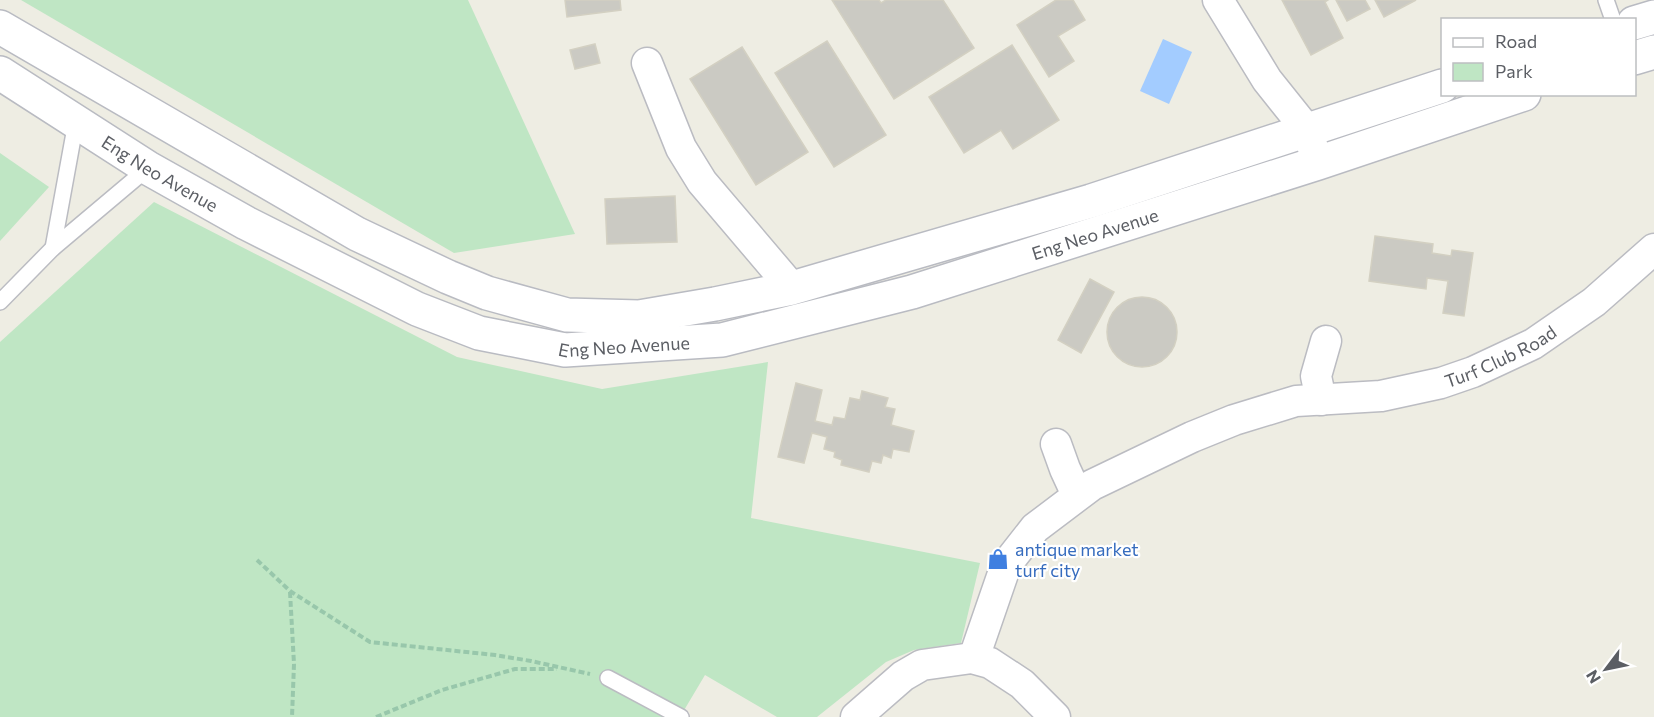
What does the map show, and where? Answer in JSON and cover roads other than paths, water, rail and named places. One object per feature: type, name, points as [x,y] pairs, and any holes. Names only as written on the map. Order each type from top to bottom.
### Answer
[{"type":"main road","points":[[1636,23],[1654,17]]},
{"type":"main road","name":"Eng Neo Avenue","points":[[0,27],[357,234],[487,293],[567,315],[639,317],[792,288],[1080,205],[1441,87]]},
{"type":"main road","points":[[1636,58],[1654,51]]},
{"type":"main road","name":"Eng Neo Avenue","points":[[0,73],[148,168],[246,223],[417,309],[479,333],[565,350],[722,340],[912,292],[1518,96]]},
{"type":"street","points":[[1218,0],[1267,80],[1295,134],[1304,167]]},
{"type":"street","points":[[647,63],[681,148],[702,182],[792,288]]},
{"type":"street","name":"Turf Club Road","points":[[976,648],[1006,565],[1035,528],[1092,485],[1202,433],[1234,420],[1296,401],[1381,396],[1441,383],[1473,372],[1533,344],[1594,302],[1654,249]]},
{"type":"street","points":[[1321,400],[1316,376],[1326,341]]},
{"type":"street","points":[[1056,444],[1077,495]]},
{"type":"street","points":[[856,717],[903,676],[922,664],[972,658],[990,663],[1023,684],[1055,717]]},
{"type":"lane","points":[[1606,0],[1612,18]]},
{"type":"lane","points":[[53,248],[76,122]]},
{"type":"lane","points":[[0,302],[53,248],[148,168]]},
{"type":"lane","points":[[608,678],[681,717]]},
{"type":"water","points":[[1163,39],[1192,52],[1169,104],[1140,91]]},
{"type":"place","name":"antique market turf city","points":[[998,559]]}]
